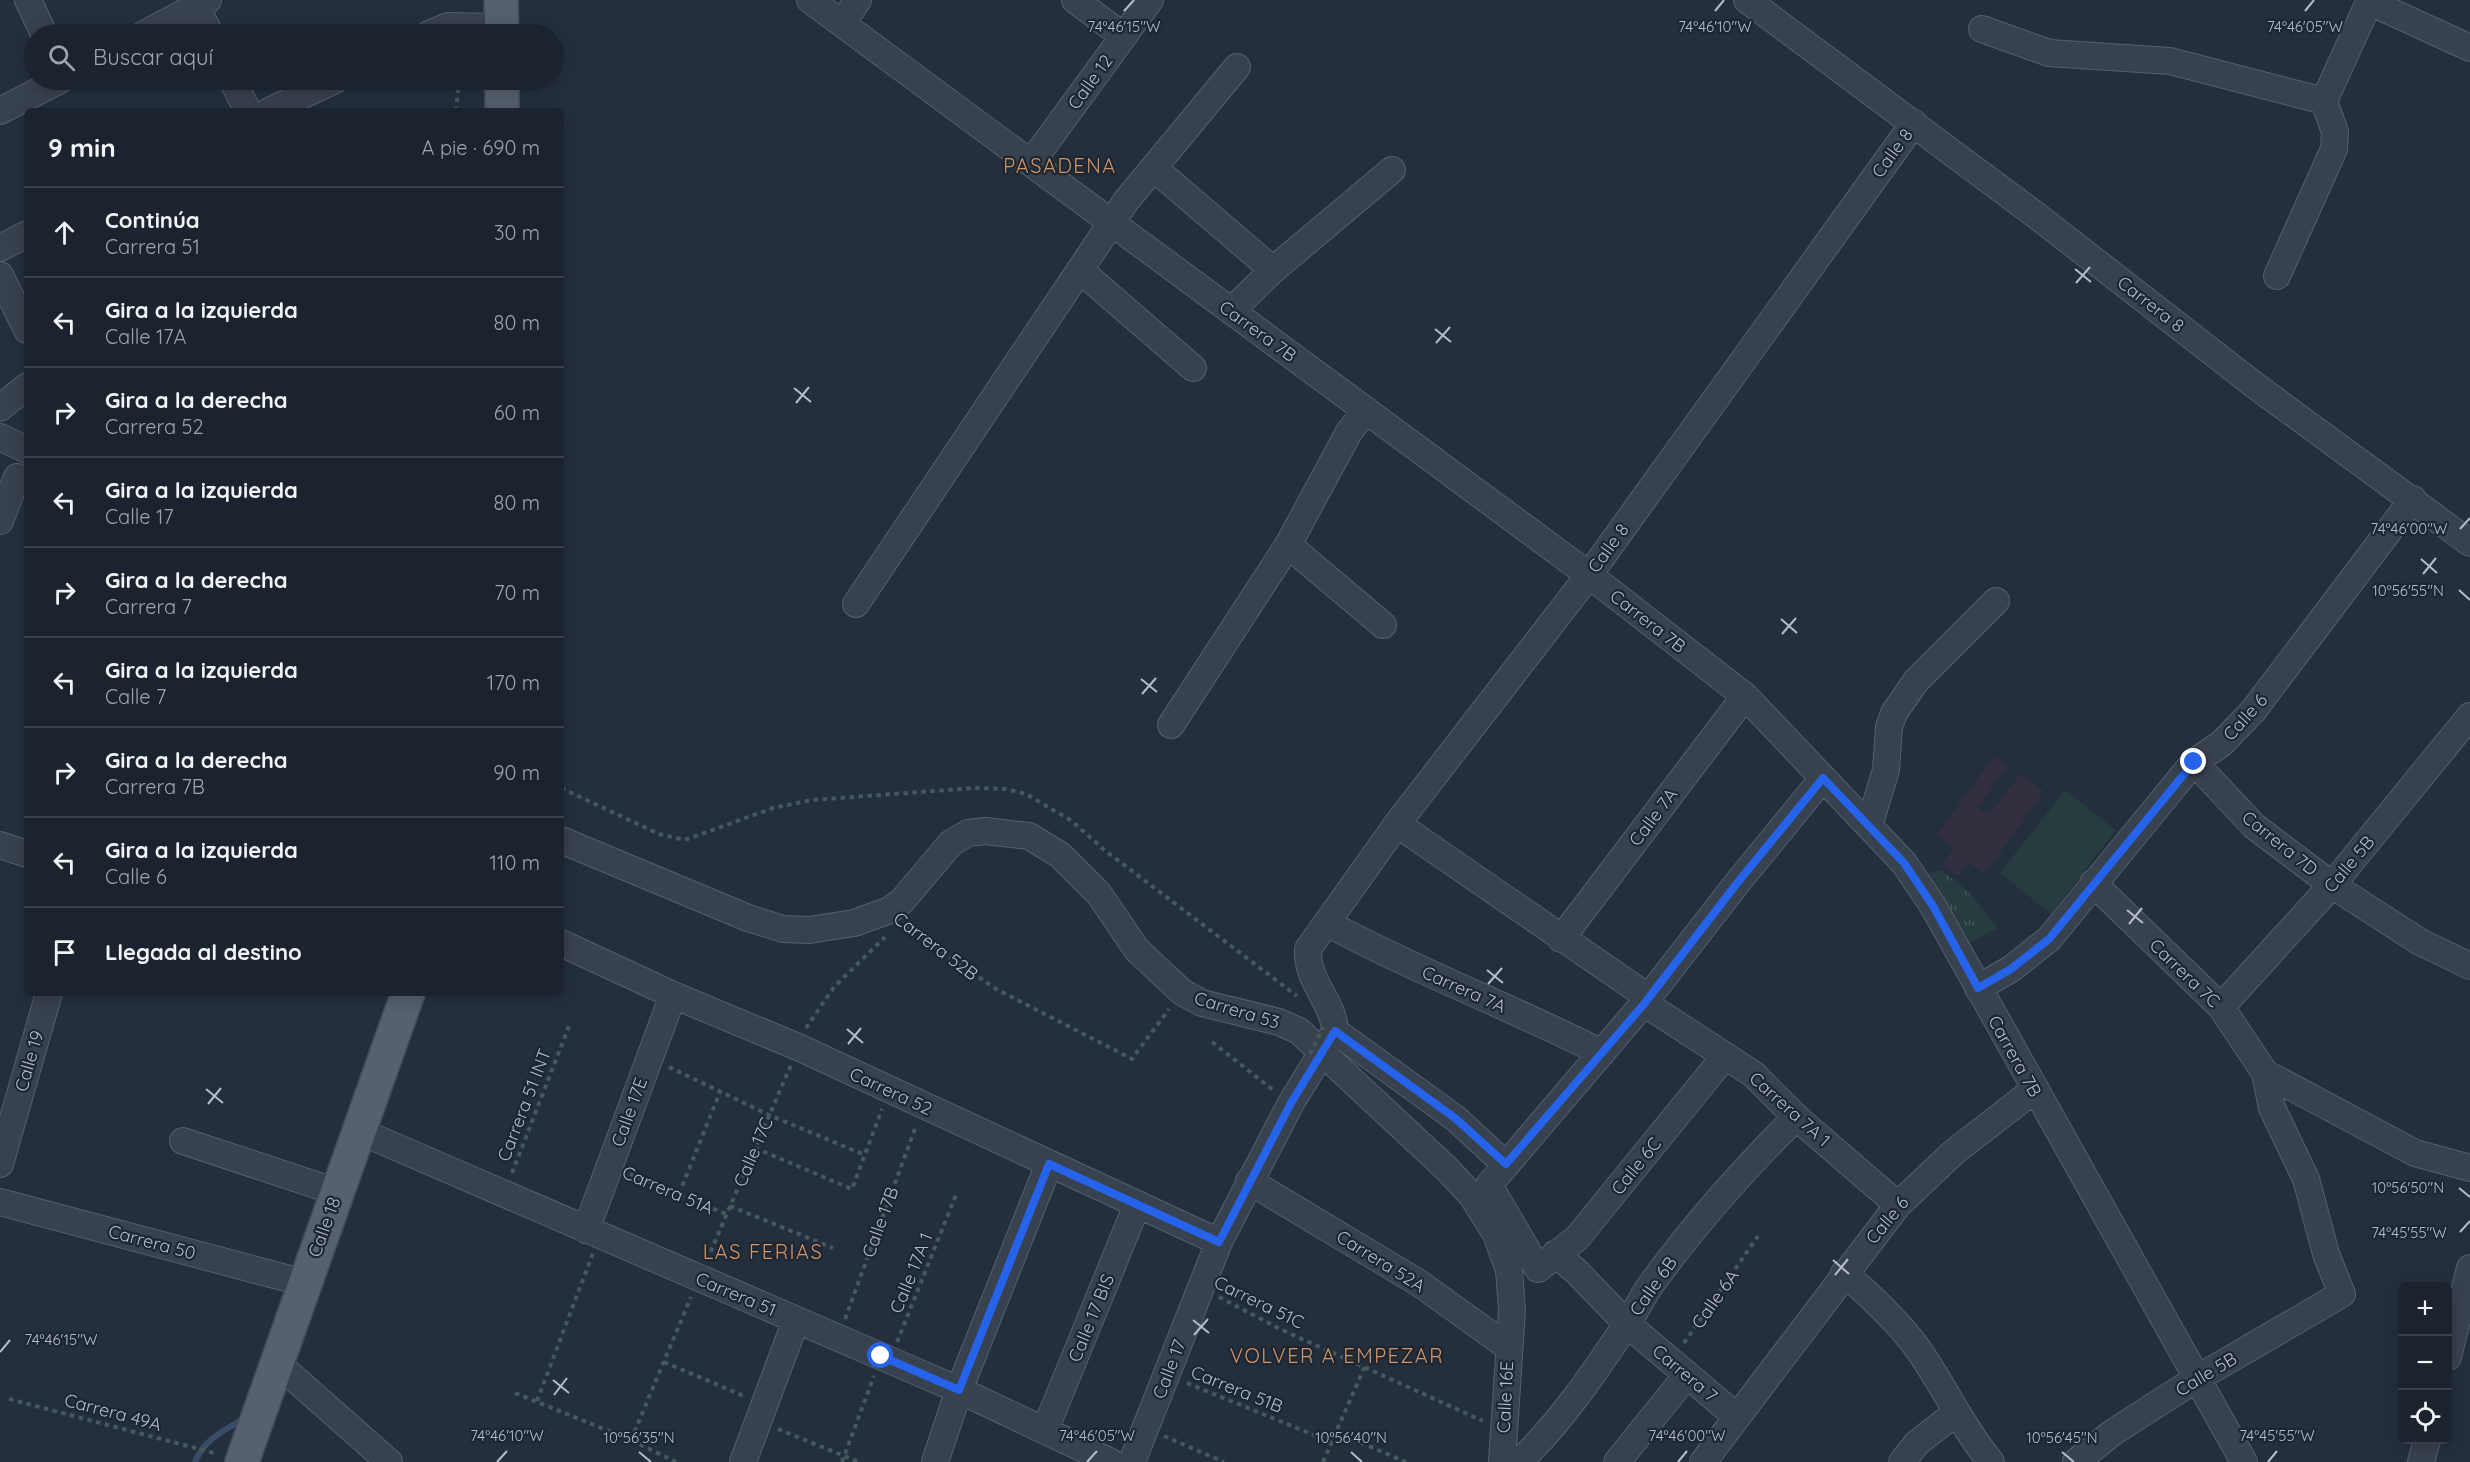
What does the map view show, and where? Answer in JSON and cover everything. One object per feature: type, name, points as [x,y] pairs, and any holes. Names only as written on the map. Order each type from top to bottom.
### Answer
[{"type":"main road","points":[[502,90],[502,108]]},
{"type":"main road","name":"Calle 18","points":[[242,1462],[407,996]]},
{"type":"street","points":[[28,0],[39,24]]},
{"type":"street","name":"Carrera 7B","points":[[810,0],[1588,575],[1744,696],[1904,863],[1933,906],[2244,1462]]},
{"type":"street","points":[[842,23],[858,0]]},
{"type":"street","points":[[1075,0],[1123,36]]},
{"type":"street","name":"Calle 12","points":[[1031,163],[1150,0]]},
{"type":"street","name":"Carrera 8","points":[[1746,0],[1914,123],[2257,387],[2413,499],[2470,543]]},
{"type":"street","points":[[2277,276],[2334,149],[2335,132],[2324,101],[2370,1],[2470,48]]},
{"type":"street","points":[[161,24],[199,2],[207,24]]},
{"type":"street","points":[[471,24],[501,20]]},
{"type":"street","points":[[1982,29],[2049,53],[2170,61],[2324,101]]},
{"type":"street","points":[[856,604],[1126,201],[1155,169],[1237,67]]},
{"type":"street","points":[[0,111],[41,90]]},
{"type":"street","points":[[237,90],[246,108]]},
{"type":"street","points":[[275,108],[314,90]]},
{"type":"street","name":"Calle 8","points":[[1322,1041],[1334,1022],[1309,971],[1308,949],[1398,824],[1588,575],[1914,123]]},
{"type":"street","points":[[1155,169],[1273,270]]},
{"type":"street","points":[[1231,311],[1273,270],[1392,170]]},
{"type":"street","points":[[0,248],[24,236]]},
{"type":"street","points":[[1081,271],[1193,368]]},
{"type":"street","points":[[0,275],[24,324]]},
{"type":"street","points":[[0,408],[24,388]]},
{"type":"street","points":[[1171,725],[1288,545],[1349,432],[1366,410]]},
{"type":"street","points":[[0,437],[24,449]]},
{"type":"street","points":[[0,521],[17,477]]},
{"type":"street","name":"Calle 6","points":[[1978,988],[2011,969],[2049,939],[2194,762],[2221,744],[2253,711],[2413,499]]},
{"type":"street","points":[[1288,545],[1383,625]]},
{"type":"street","points":[[1869,826],[1886,770],[1889,727],[1894,713],[1916,681],[1996,601]]},
{"type":"street","name":"Calle 7A","points":[[1562,939],[1744,696]]},
{"type":"street","name":"Calle 5B","points":[[2221,1007],[2332,885],[2470,716]]},
{"type":"street","name":"Carrera 7D","points":[[2194,762],[2254,826],[2332,885],[2420,942],[2470,966]]},
{"type":"street","points":[[1322,1041],[1455,1118],[1506,1164],[1646,1000],[1823,778]]},
{"type":"street","name":"Carrera 7A 1","points":[[1398,824],[1725,1056],[1754,1074],[1796,1117],[1898,1205]]},
{"type":"street","name":"Carrera 53","points":[[896,917],[902,901],[951,843],[968,833],[985,831],[1029,836],[1060,855],[1099,894],[1137,950],[1182,992],[1214,1007],[1279,1022],[1322,1041],[1472,1196],[1496,1234],[1509,1270],[1512,1310],[1509,1340]]},
{"type":"street","name":"Carrera 52B","points":[[564,841],[705,901],[783,929],[809,930],[896,917]]},
{"type":"street","points":[[0,845],[24,853]]},
{"type":"street","name":"Carrera 7C","points":[[2093,883],[2221,1007],[2265,1073],[2272,1108],[2306,1179],[2326,1254],[2342,1294]]},
{"type":"street","name":"Carrera 7A","points":[[1327,923],[1393,958],[1552,1028],[1602,1053]]},
{"type":"street","name":"Carrera 52","points":[[564,944],[673,995],[798,1047],[1219,1242]]},
{"type":"street","name":"Calle 17E","points":[[592,1233],[610,1166],[673,995]]},
{"type":"street","name":"Calle 19","points":[[0,1164],[48,996]]},
{"type":"street","name":"Calle 17","points":[[1132,1462],[1219,1242],[1322,1041]]},
{"type":"street","name":"Calle 6C","points":[[1547,1262],[1577,1238],[1725,1056]]},
{"type":"street","name":"Carrera 7C","points":[[2265,1073],[2415,1153],[2470,1168]]},
{"type":"street","name":"Calle 6","points":[[1703,1462],[1844,1273],[1898,1205],[1954,1152],[2034,1090]]},
{"type":"street","name":"Calle 6B","points":[[1518,1461],[1573,1402],[1628,1324],[1648,1288],[1689,1236],[1758,1156],[1796,1117]]},
{"type":"street","name":"Carrera 51","points":[[359,1131],[959,1390],[1111,1462]]},
{"type":"street","points":[[183,1142],[337,1192]]},
{"type":"street","points":[[935,1462],[959,1390],[1049,1164]]},
{"type":"street","name":"Carrera 7","points":[[1506,1164],[1489,1185],[1547,1262],[1576,1271],[1628,1324],[1737,1416]]},
{"type":"street","name":"Carrera 52A","points":[[1249,1181],[1509,1340]]},
{"type":"street","name":"Carrera 50","points":[[0,1202],[305,1283]]},
{"type":"street","name":"Calle 17 BIS","points":[[1045,1430],[1137,1206]]},
{"type":"street","points":[[2452,1341],[2470,1268]]},
{"type":"street","points":[[1844,1273],[1884,1308],[1918,1349],[1976,1443],[1991,1462]]},
{"type":"street","name":"Calle 5B","points":[[2076,1462],[2112,1433],[2196,1379],[2342,1294]]},
{"type":"street","points":[[743,1462],[796,1320]]},
{"type":"street","name":"Calle 16E","points":[[1509,1340],[1503,1430],[1518,1461]]},
{"type":"street","points":[[277,1363],[389,1462]]},
{"type":"street","points":[[1617,1462],[1679,1368]]},
{"type":"street","points":[[1902,1462],[1917,1443],[1957,1412]]},
{"type":"street","points":[[2421,1462],[2426,1444]]},
{"type":"path","points":[[456,108],[458,90]]},
{"type":"path","name":"Calle 17C","points":[[631,1440],[806,1026],[834,987],[896,917]]},
{"type":"path","name":"Carrera 52B","points":[[896,917],[996,989],[1132,1059],[1182,992]]},
{"type":"path","name":"Carrera 51 INT","points":[[504,1194],[569,1026]]},
{"type":"path","points":[[1212,1042],[1291,1103]]},
{"type":"path","points":[[650,1057],[769,1115],[865,1155]]},
{"type":"path","name":"Calle 17B","points":[[755,1148],[852,1189],[889,1090]]},
{"type":"path","points":[[679,1194],[720,1092]]},
{"type":"path","name":"Calle 17B","points":[[838,1338],[924,1106]]},
{"type":"path","name":"Carrera 51A","points":[[610,1166],[726,1214]]},
{"type":"path","name":"Calle 17A 1","points":[[842,1462],[956,1195]]},
{"type":"path","name":"Carrera 51A","points":[[729,1206],[833,1248]]},
{"type":"path","points":[[537,1401],[592,1233]]},
{"type":"path","name":"Calle 6A","points":[[1679,1368],[1758,1236]]},
{"type":"path","name":"Carrera 51C","points":[[1200,1289],[1246,1309],[1280,1329],[1503,1430]]},
{"type":"path","points":[[664,1362],[859,1462]]},
{"type":"path","points":[[1323,1462],[1365,1366]]},
{"type":"path","name":"Carrera 51B","points":[[1167,1374],[1331,1442]]},
{"type":"path","points":[[515,1393],[631,1440],[676,1462]]},
{"type":"path","name":"Carrera 49A","points":[[9,1399],[209,1451]]},
{"type":"path","points":[[1146,1428],[1224,1462]]},
{"type":"path","points":[[1336,1432],[1406,1462]]},
{"type":"shaded area","points":[[1994,756],[2007,766],[1978,807],[1989,816],[2020,774],[2044,791],[1985,874],[1968,862],[1959,876],[1942,864],[1954,848],[1937,835]]},
{"type":"green space","points":[[2065,790],[2116,830],[2051,914],[2000,873]]},
{"type":"green space","points":[[1941,870],[1968,891],[1998,928],[1970,942],[1925,874]]},
{"type":"waterway","points":[[195,1462],[210,1441],[245,1418]]},
{"type":"district","name":"PASADENA","points":[[1060,165]]},
{"type":"district","name":"LAS FERIAS","points":[[763,1251]]},
{"type":"district","name":"VOLVER A EMPEZAR","points":[[1337,1355]]},
{"type":"route","points":[[881,1356],[959,1390],[1049,1164],[1219,1242],[1291,1103],[1335,1031],[1455,1118],[1506,1164],[1644,1004],[1738,882],[1823,778],[1904,863],[1933,906],[1978,988],[2011,969],[2049,939],[2194,762]]}]
